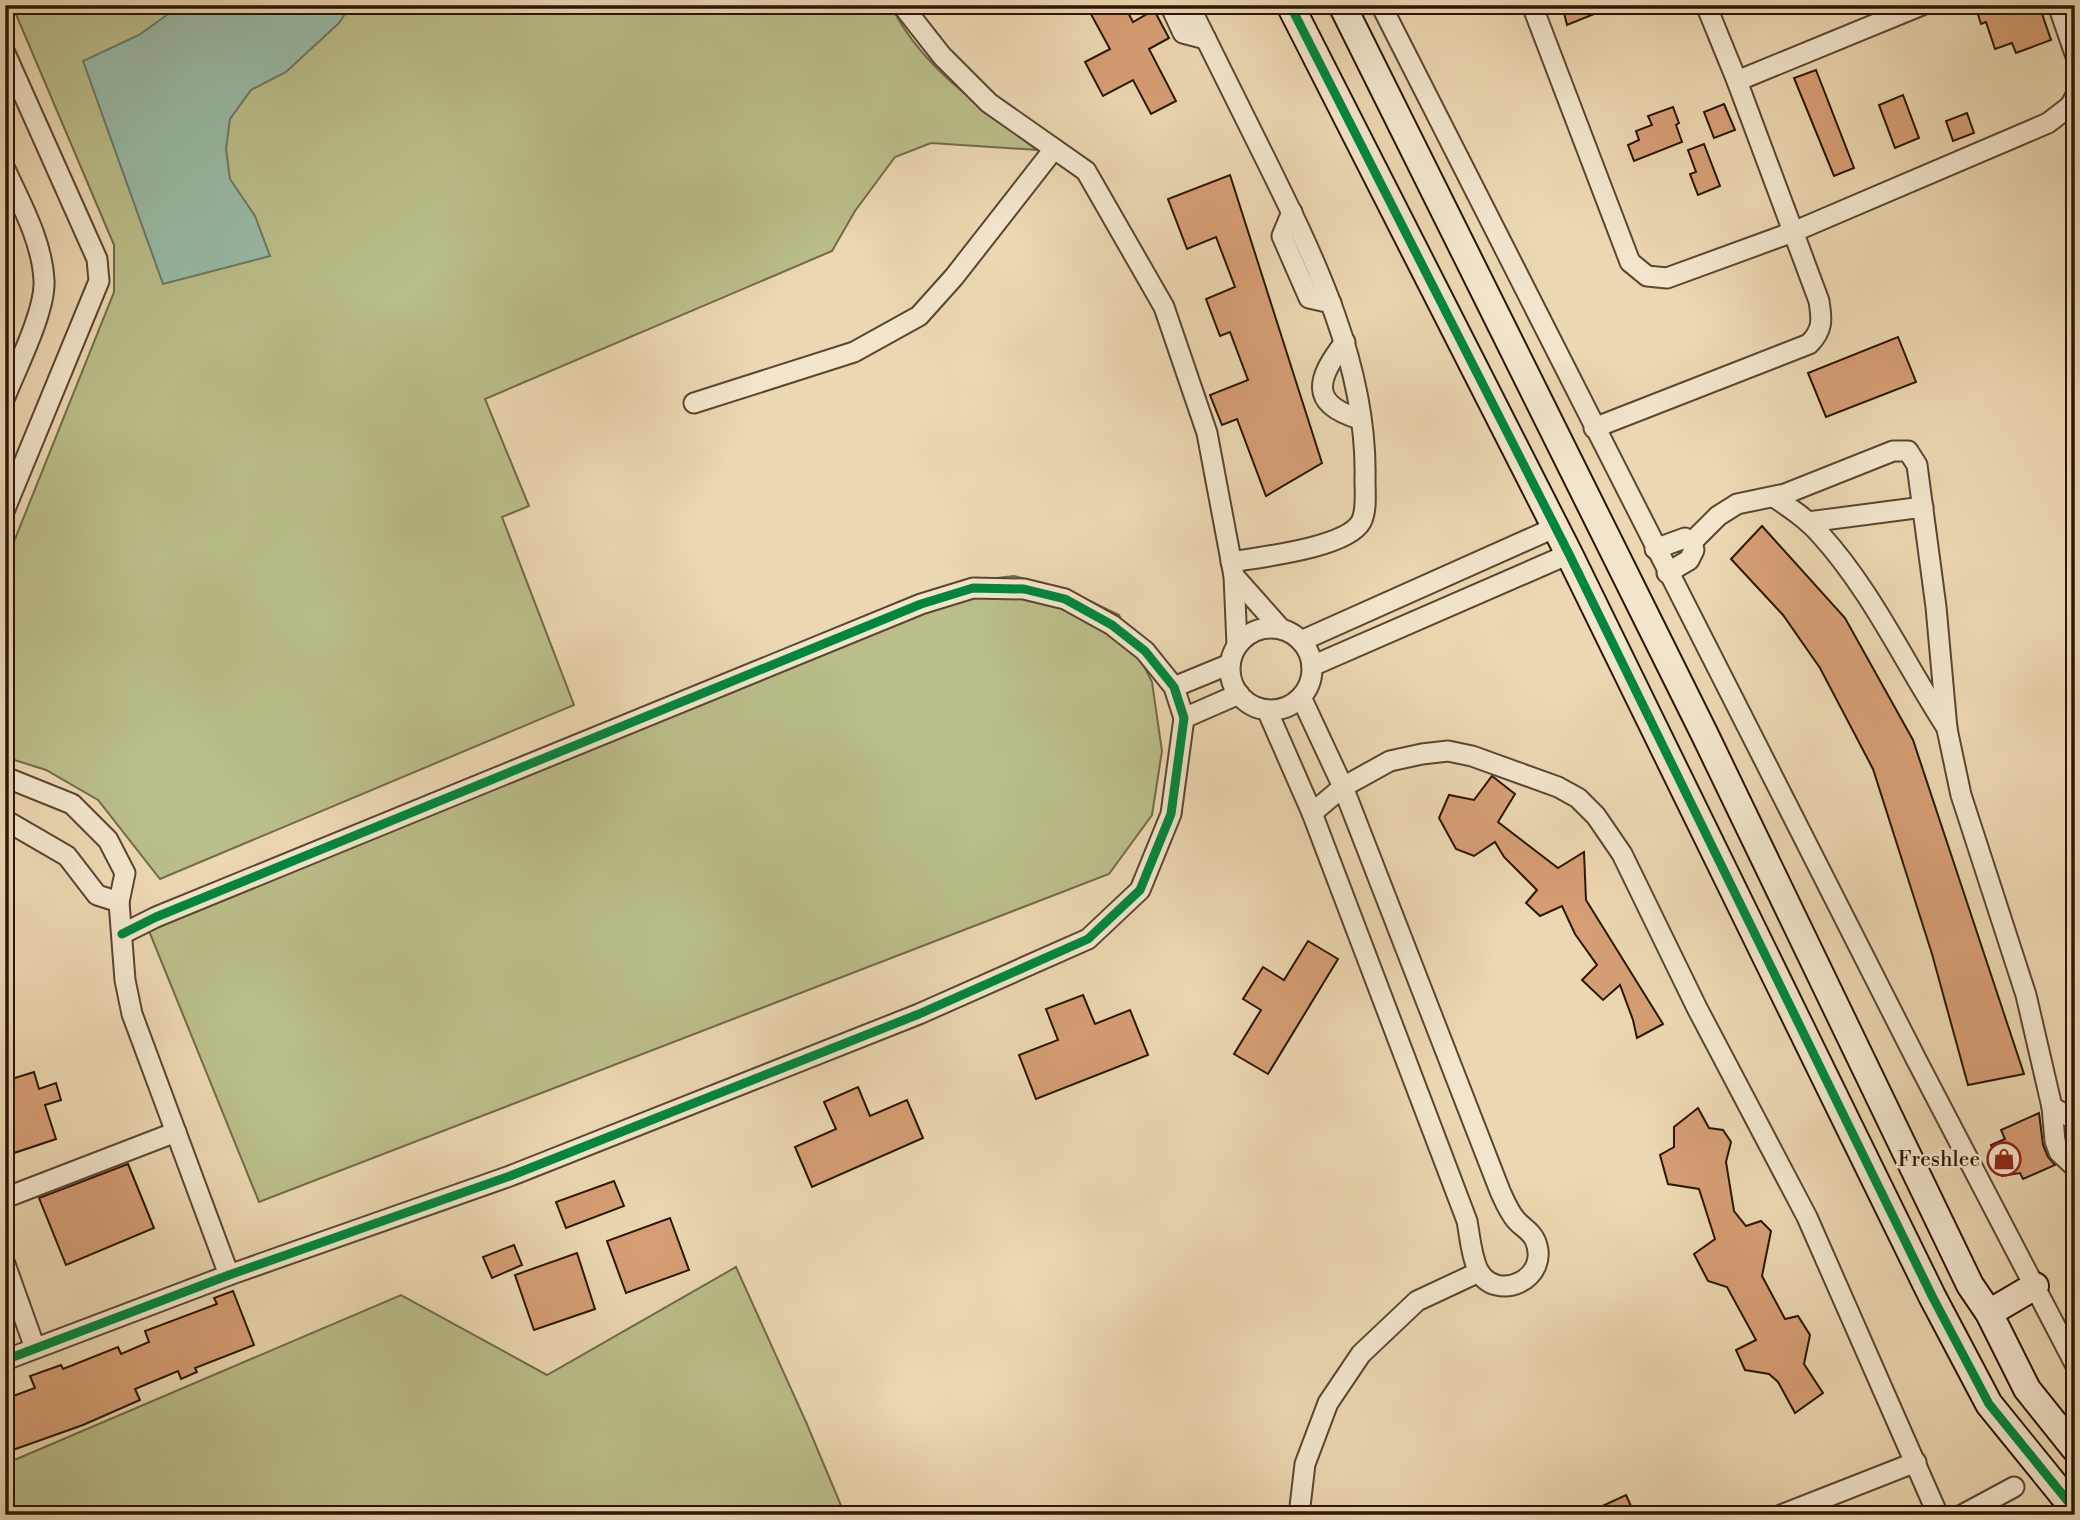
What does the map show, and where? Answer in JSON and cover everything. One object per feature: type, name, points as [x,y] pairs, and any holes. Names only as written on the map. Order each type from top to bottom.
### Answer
[{"type":"street","points":[[902,5],[942,56],[989,103],[1086,171],[1164,307],[1207,433],[1233,569],[1234,654],[1233,685],[1238,694],[1246,702],[1267,710],[1280,710],[1292,705],[1308,688],[1312,666],[1309,653],[1292,633],[1269,628],[1256,630],[1246,636],[1234,654],[1174,687]]},
{"type":"street","points":[[1170,5],[1183,33],[1206,39]]},
{"type":"street","points":[[1189,5],[1292,212],[1282,236],[1309,298],[1331,303],[1345,342],[1366,464],[1362,521],[1353,531],[1313,548],[1233,569]]},
{"type":"street","points":[[1290,5],[1556,527],[1926,1284],[1976,1380],[1989,1404],[2075,1510]]},
{"type":"street","points":[[1342,5],[1705,735],[1970,1285],[1989,1313],[2027,1389],[2075,1448]]},
{"type":"street","points":[[1381,5],[1667,573],[2075,1364]]},
{"type":"street","points":[[1532,5],[1630,262],[1647,276],[1667,278],[1793,232],[2048,123],[2070,106],[2075,97]]},
{"type":"street","points":[[1594,428],[1809,344],[1818,334],[1823,321],[1819,301],[1706,5]]},
{"type":"street","points":[[1737,81],[1922,5]]},
{"type":"street","points":[[2058,5],[2075,54]]},
{"type":"street","points":[[5,53],[97,259],[99,281],[5,509]]},
{"type":"street","points":[[694,403],[854,352],[919,316],[954,278],[1055,149]]},
{"type":"street","points":[[5,169],[36,239],[44,281],[41,304],[5,397]]},
{"type":"street","points":[[1345,342],[1322,377],[1323,387],[1326,398],[1334,409],[1360,419]]},
{"type":"street","points":[[1692,542],[1718,516],[1737,504],[1774,497],[1893,451],[1902,450],[1913,456],[1917,465],[1923,507],[1948,729],[1961,795],[2026,995],[2052,1107],[2055,1142],[2059,1152],[2075,1167]]},
{"type":"street","points":[[1774,497],[1820,533],[1846,566],[1948,729]]},
{"type":"street","points":[[1808,522],[1923,507]]},
{"type":"street","points":[[1301,641],[1556,527]]},
{"type":"street","points":[[1655,549],[1685,538],[1692,542],[1694,550],[1689,559],[1667,573]]},
{"type":"street","points":[[1312,666],[1569,554]]},
{"type":"street","points":[[1233,569],[1281,629]]},
{"type":"street","points":[[1441,579],[1450,606]]},
{"type":"street","points":[[5,1360],[229,1275],[522,1171],[919,1014],[1088,939],[1140,890],[1171,814],[1184,718],[1174,687],[1145,651],[1112,625],[1065,599],[1024,589],[973,588],[921,604],[122,933]]},
{"type":"street","points":[[1184,718],[1238,694]]},
{"type":"street","points":[[1267,710],[1312,813],[1467,1221],[1473,1256],[1479,1272],[1489,1282],[1503,1286],[1517,1284],[1530,1277],[1537,1264],[1535,1239],[1518,1222],[1500,1191],[1343,786],[1301,697]]},
{"type":"street","points":[[1312,813],[1343,786],[1390,761],[1448,751],[1472,756],[1558,787],[1577,798],[1596,816],[1622,854],[1697,1008],[1807,1217],[1938,1515]]},
{"type":"street","points":[[5,777],[72,804],[107,840],[125,873],[119,902],[125,980],[132,1014],[229,1275]]},
{"type":"street","points":[[5,820],[67,856],[97,895],[119,902]]},
{"type":"street","points":[[2052,1107],[2075,1119]]},
{"type":"street","points":[[10,1196],[176,1132]]},
{"type":"street","points":[[5,1264],[35,1348]]},
{"type":"street","points":[[1299,1515],[1305,1464],[1328,1403],[1361,1354],[1417,1301],[1479,1272]]},
{"type":"street","points":[[1989,1313],[2035,1286]]},
{"type":"street","points":[[1781,1515],[1916,1462]]},
{"type":"street","points":[[1962,1515],[2014,1487]]},
{"type":"green space","points":[[12,5],[891,5],[918,48],[936,67],[975,103],[1037,150],[931,143],[895,157],[855,211],[832,251],[485,399],[529,506],[502,517],[574,705],[160,879],[98,800],[46,770],[5,757],[5,564],[114,292],[114,245]]},
{"type":"green space","points":[[1014,576],[1065,589],[1119,615],[1152,682],[1162,751],[1152,815],[1109,874],[259,1202],[149,931],[970,581]]},
{"type":"green space","points":[[736,1267],[845,1515],[5,1515],[5,1464],[401,1295],[547,1375]]},
{"type":"shaded area","points":[[181,5],[351,5],[339,23],[286,72],[251,90],[230,119],[226,149],[230,179],[255,216],[270,256],[163,284],[83,61],[139,35]]},
{"type":"building","points":[[1086,5],[1124,5],[1133,22],[1154,10],[1169,38],[1149,49],[1176,101],[1151,114],[1133,80],[1103,96],[1085,62],[1110,49]]},
{"type":"building","points":[[1562,5],[1614,5],[1614,6],[1567,25]]},
{"type":"building","points":[[1975,5],[2039,5],[2051,40],[2016,53],[2012,43],[1995,49],[1986,22],[1981,24]]},
{"type":"building","points":[[1816,70],[1854,168],[1834,176],[1794,78]]},
{"type":"building","points":[[1903,95],[1919,138],[1895,148],[1879,105]]},
{"type":"building","points":[[1724,104],[1735,130],[1714,138],[1704,112]]},
{"type":"building","points":[[1673,107],[1682,142],[1634,161],[1628,145],[1639,140],[1636,131],[1652,125],[1648,116]]},
{"type":"building","points":[[1967,113],[1974,133],[1953,141],[1946,121]]},
{"type":"building","points":[[1704,144],[1720,186],[1698,195],[1690,174],[1696,172],[1688,150]]},
{"type":"building","points":[[1230,175],[1322,463],[1266,496],[1237,419],[1222,425],[1210,395],[1248,380],[1230,332],[1220,336],[1206,299],[1235,287],[1216,237],[1187,249],[1168,199]]},
{"type":"building","points":[[1898,337],[1916,382],[1826,417],[1808,373]]},
{"type":"building","points":[[1762,526],[1845,618],[1913,740],[2024,1074],[1968,1085],[1932,954],[1873,769],[1820,668],[1783,615],[1731,559]]},
{"type":"building","points":[[1492,776],[1515,794],[1498,822],[1558,868],[1584,852],[1586,900],[1663,1024],[1637,1038],[1620,985],[1603,1000],[1582,980],[1597,965],[1575,934],[1562,906],[1540,916],[1526,903],[1537,890],[1504,857],[1495,842],[1474,856],[1456,849],[1439,818],[1449,795],[1474,800]]},
{"type":"building","points":[[1308,941],[1338,959],[1268,1074],[1234,1054],[1261,1010],[1243,999],[1263,967],[1284,980]]},
{"type":"building","points":[[1083,995],[1095,1024],[1130,1010],[1148,1055],[1036,1099],[1019,1055],[1058,1040],[1046,1009]]},
{"type":"building","points":[[34,1072],[39,1089],[56,1083],[61,1100],[45,1105],[56,1139],[5,1156],[5,1081]]},
{"type":"building","points":[[858,1087],[870,1116],[907,1100],[923,1138],[812,1187],[795,1147],[836,1129],[824,1102]]},
{"type":"building","points":[[1698,1108],[1709,1128],[1723,1130],[1731,1142],[1726,1162],[1734,1211],[1746,1226],[1761,1221],[1771,1231],[1762,1276],[1785,1319],[1798,1316],[1810,1335],[1804,1364],[1823,1393],[1795,1413],[1778,1382],[1769,1374],[1745,1370],[1736,1350],[1756,1340],[1727,1287],[1708,1281],[1694,1254],[1715,1239],[1699,1189],[1668,1184],[1660,1155],[1674,1147],[1674,1127]]},
{"type":"building","points":[[2039,1113],[2043,1145],[2055,1165],[2023,1179],[2020,1173],[2002,1176],[1991,1145],[2005,1139],[2001,1130]]},
{"type":"building","points":[[128,1164],[154,1228],[66,1265],[39,1198]]},
{"type":"building","points":[[614,1181],[624,1206],[566,1228],[556,1202]]},
{"type":"building","points":[[670,1218],[689,1270],[626,1293],[607,1241]]},
{"type":"building","points":[[514,1245],[522,1265],[492,1278],[483,1257]]},
{"type":"building","points":[[577,1253],[595,1309],[534,1330],[515,1275]]},
{"type":"building","points":[[233,1291],[254,1345],[195,1368],[197,1372],[181,1379],[178,1371],[135,1389],[140,1400],[83,1425],[10,1451],[5,1440],[5,1399],[35,1388],[30,1376],[61,1365],[63,1369],[118,1347],[121,1354],[149,1342],[145,1331],[217,1304],[214,1298]]},
{"type":"building","points":[[1626,1495],[1635,1515],[1583,1515]]},
{"type":"cycle path","points":[[1290,5],[1569,554],[1932,1296],[1989,1404],[2075,1510]]},
{"type":"cycle path","points":[[5,1360],[229,1275],[510,1176],[919,1014],[1088,939],[1140,890],[1171,814],[1184,718],[1174,687],[1145,651],[1112,625],[1065,599],[1024,589],[973,588],[921,604],[156,917],[122,934]]},
{"type":"place","name":"Freshlee","points":[[2004,1159]]}]
